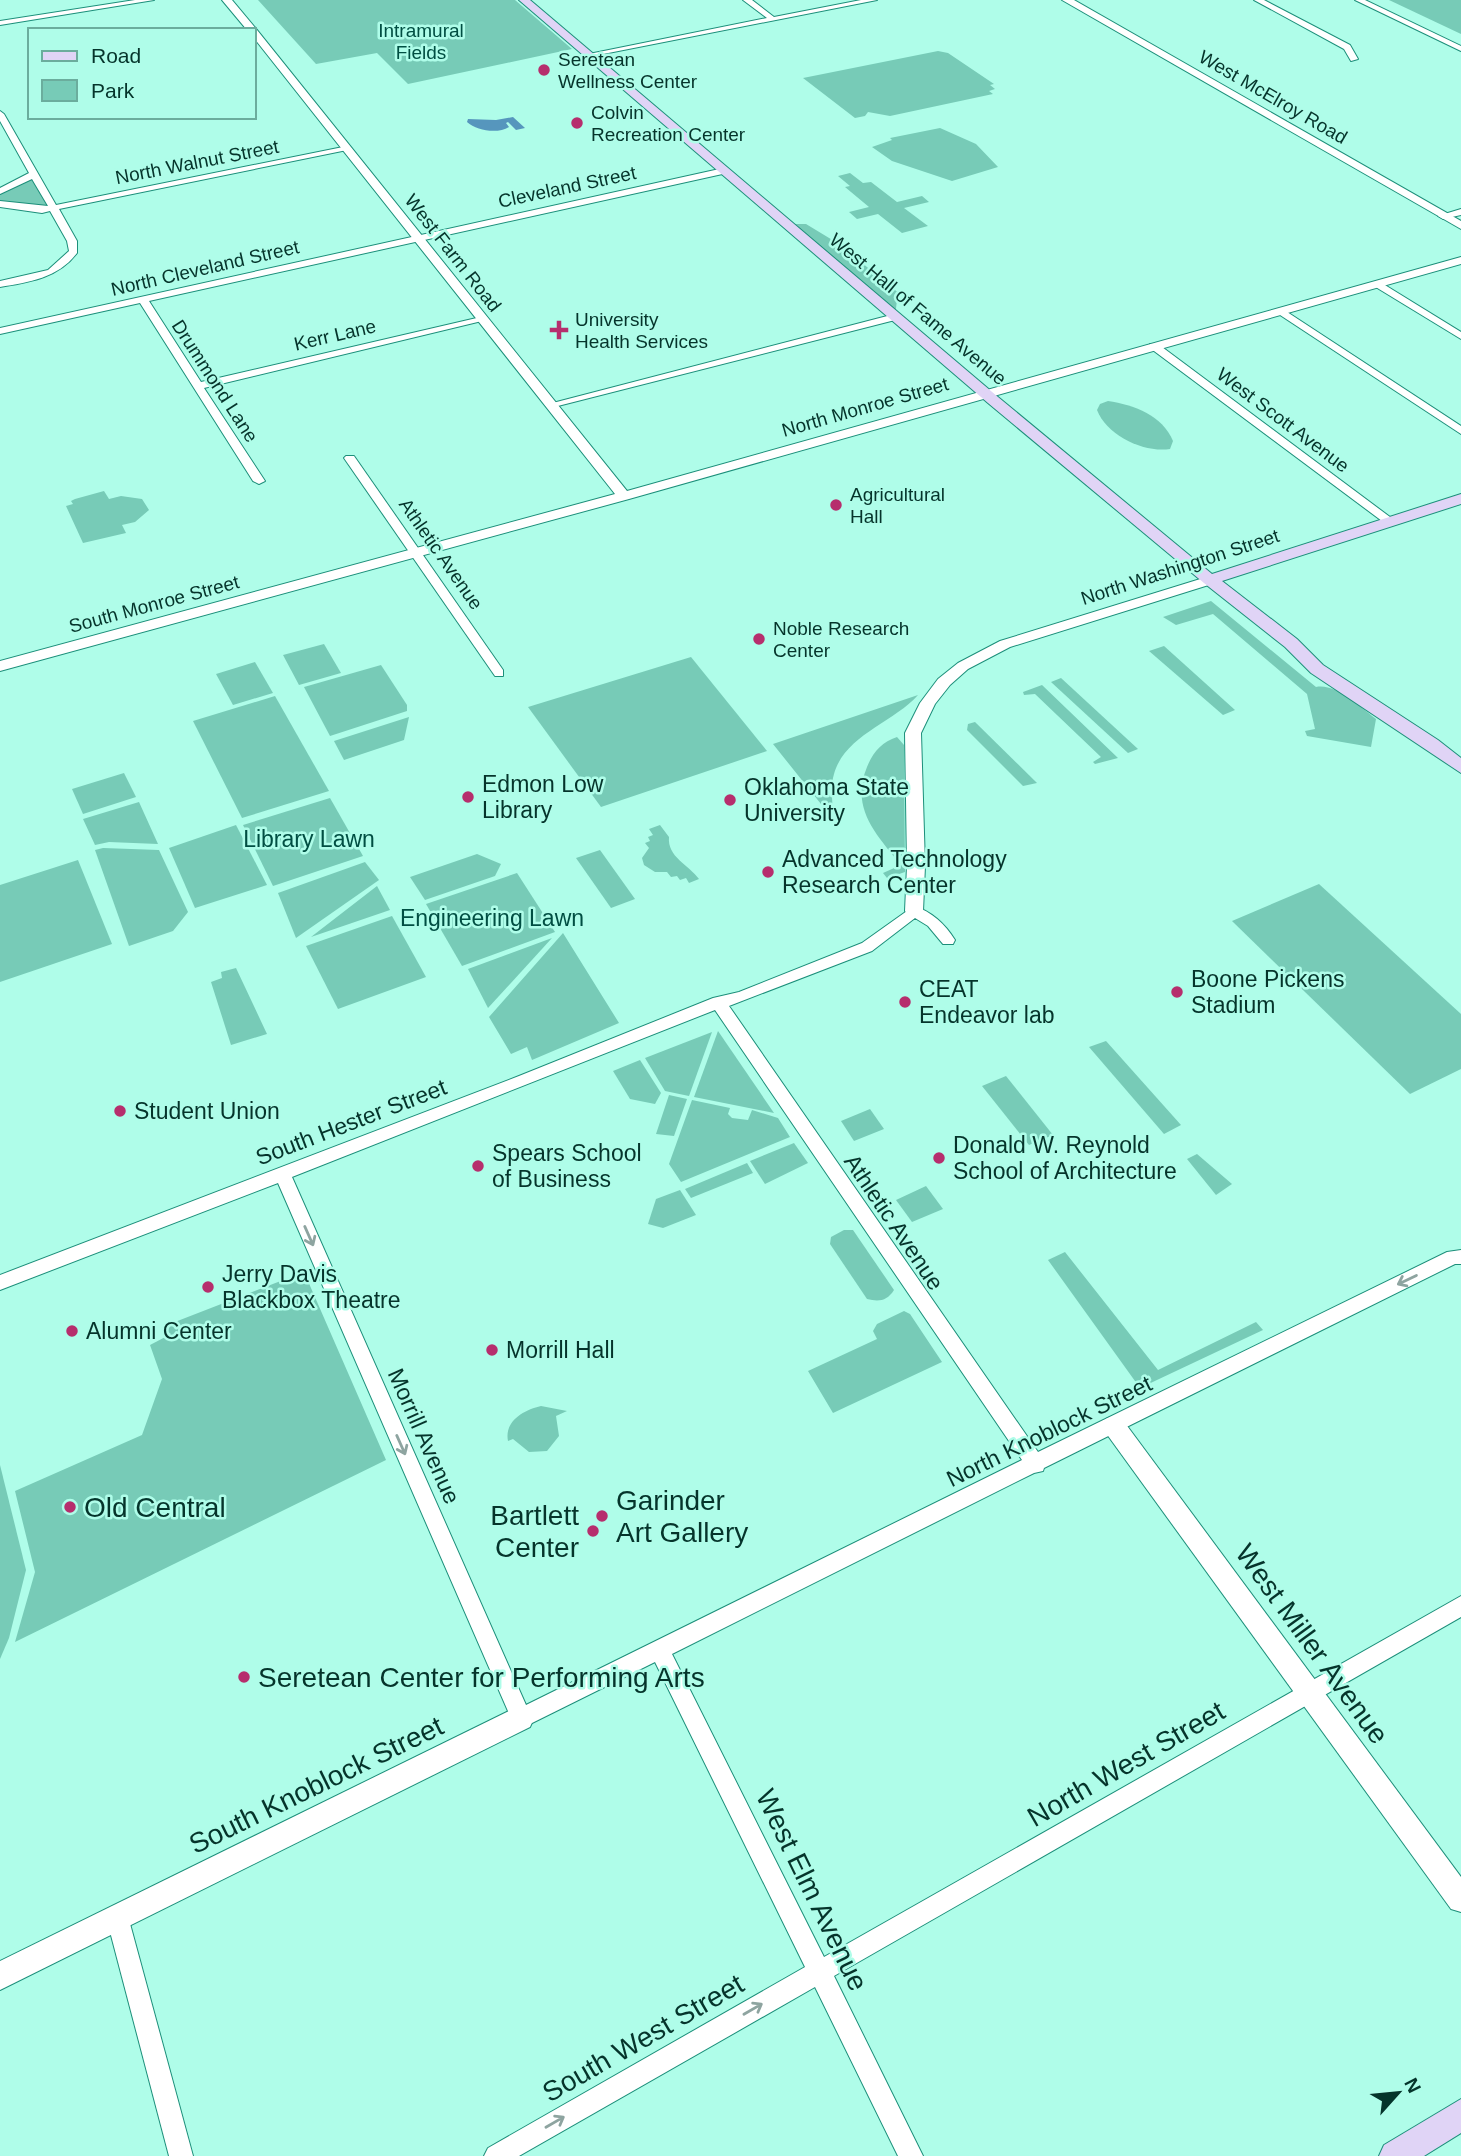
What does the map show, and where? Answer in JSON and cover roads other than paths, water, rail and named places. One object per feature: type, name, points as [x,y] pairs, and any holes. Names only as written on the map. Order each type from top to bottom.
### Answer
[{"type":"main road","name":"West Hall of Fame Avenue","points":[[524,0],[985,394],[1210,580],[1292,643],[1317,669],[1432,744],[1461,767]]},
{"type":"main road","name":"North Washington Street","points":[[1210,580],[1461,499]]},
{"type":"main road","name":"West Hall of Fame Avenue","points":[[1292,643],[1330,661],[1461,748]]},
{"type":"main road","points":[[1395,2156],[1461,2115]]},
{"type":"street","points":[[0,23],[150,0]]},
{"type":"street","name":"West Farm Road","points":[[227,0],[250,28]]},
{"type":"street","points":[[747,0],[774,20]]},
{"type":"street","points":[[587,55],[873,0]]},
{"type":"street","name":"West McElroy Road","points":[[1067,0],[1461,226]]},
{"type":"street","points":[[1258,0],[1347,47],[1354,59]]},
{"type":"street","points":[[1359,0],[1461,50]]},
{"type":"street","name":"West Farm Road","points":[[256,35],[624,496]]},
{"type":"street","points":[[0,114],[74,251],[62,267],[0,284]]},
{"type":"street","name":"North Walnut Street","points":[[32,210],[348,149]]},
{"type":"street","name":"Cleveland Street","points":[[418,238],[724,171]]},
{"type":"street","points":[[0,191],[33,175]]},
{"type":"street","points":[[0,204],[32,210],[65,230]]},
{"type":"street","points":[[1443,216],[1461,212]]},
{"type":"street","name":"North Cleveland Street","points":[[0,331],[418,238]]},
{"type":"street","name":"North Monroe Street","points":[[319,579],[624,496],[1461,260]]},
{"type":"street","points":[[1377,284],[1461,336]]},
{"type":"street","name":"Drummond Lane","points":[[143,300],[259,481]]},
{"type":"street","points":[[1281,311],[1461,431]]},
{"type":"street","points":[[550,405],[895,317]]},
{"type":"street","name":"Kerr Lane","points":[[198,386],[481,320]]},
{"type":"street","name":"West Scott Avenue","points":[[1154,346],[1390,522]]},
{"type":"street","name":"Athletic Avenue","points":[[349,458],[499,673]]},
{"type":"street","name":"South Monroe Street","points":[[0,666],[319,579]]},
{"type":"street","name":"North Washington Street","points":[[914,911],[916,866],[913,733],[928,703],[944,682],[963,666],[994,649],[1210,580]]},
{"type":"street","points":[[914,911],[933,922],[948,940]]},
{"type":"street","name":"South Hester Street","points":[[0,1283],[718,1002],[744,996],[867,947],[914,911]]},
{"type":"street","name":"Athletic Avenue","points":[[718,1002],[1036,1465]]},
{"type":"street","name":"Morrill Avenue","points":[[282,1174],[521,1718]]},
{"type":"street","name":"North Knoblock Street","points":[[660,1651],[1353,1306],[1453,1257],[1461,1257]]},
{"type":"street","name":"West Miller Avenue","points":[[1114,1426],[1461,1899]]},
{"type":"street","name":"North West Street","points":[[818,1970],[1461,1606]]},
{"type":"street","name":"South Knoblock Street","points":[[0,1976],[660,1651]]},
{"type":"street","name":"West Elm Avenue","points":[[660,1651],[911,2156]]},
{"type":"street","points":[[118,1920],[181,2156]]},
{"type":"street","name":"South West Street","points":[[496,2156],[818,1970]]},
{"type":"water","points":[[513,117],[525,128],[516,130],[508,122],[506,123],[509,127],[504,129],[488,130],[476,128],[467,122],[468,119],[496,120]]},
{"type":"place","name":"Seretean Wellness Center","points":[[544,70]]},
{"type":"place","name":"Colvin Recreation Center","points":[[577,123]]},
{"type":"place","name":"University Health Services","points":[[559,330]]},
{"type":"place","name":"Agricultural Hall","points":[[836,505]]},
{"type":"place","name":"Noble Research Center","points":[[759,639]]},
{"type":"place","name":"Edmon Low Library","points":[[468,797]]},
{"type":"place","name":"Oklahoma State University","points":[[730,800]]},
{"type":"place","name":"Advanced Technology Research Center","points":[[768,872]]},
{"type":"place","name":"Boone Pickens Stadium","points":[[1177,992]]},
{"type":"place","name":"CEAT Endeavor lab","points":[[905,1002]]},
{"type":"place","name":"Student Union","points":[[120,1111]]},
{"type":"place","name":"Donald W. Reynold School of Architecture","points":[[939,1158]]},
{"type":"place","name":"Spears School of Business","points":[[478,1166]]},
{"type":"place","name":"Jerry Davis Blackbox Theatre","points":[[208,1287]]},
{"type":"place","name":"Alumni Center","points":[[72,1331]]},
{"type":"place","name":"Morrill Hall","points":[[492,1350]]},
{"type":"place","name":"Old Central","points":[[70,1507]]},
{"type":"place","name":"Garinder Art Gallery","points":[[602,1516]]},
{"type":"place","name":"Bartlett Center","points":[[593,1531]]},
{"type":"place","name":"Seretean Center for Performing Arts","points":[[244,1677]]},
{"type":"park label","name":"Intramural Fields","points":[[421,41]]},
{"type":"park label","name":"Library Lawn","points":[[309,839]]},
{"type":"park label","name":"Engineering Lawn","points":[[492,918]]}]
